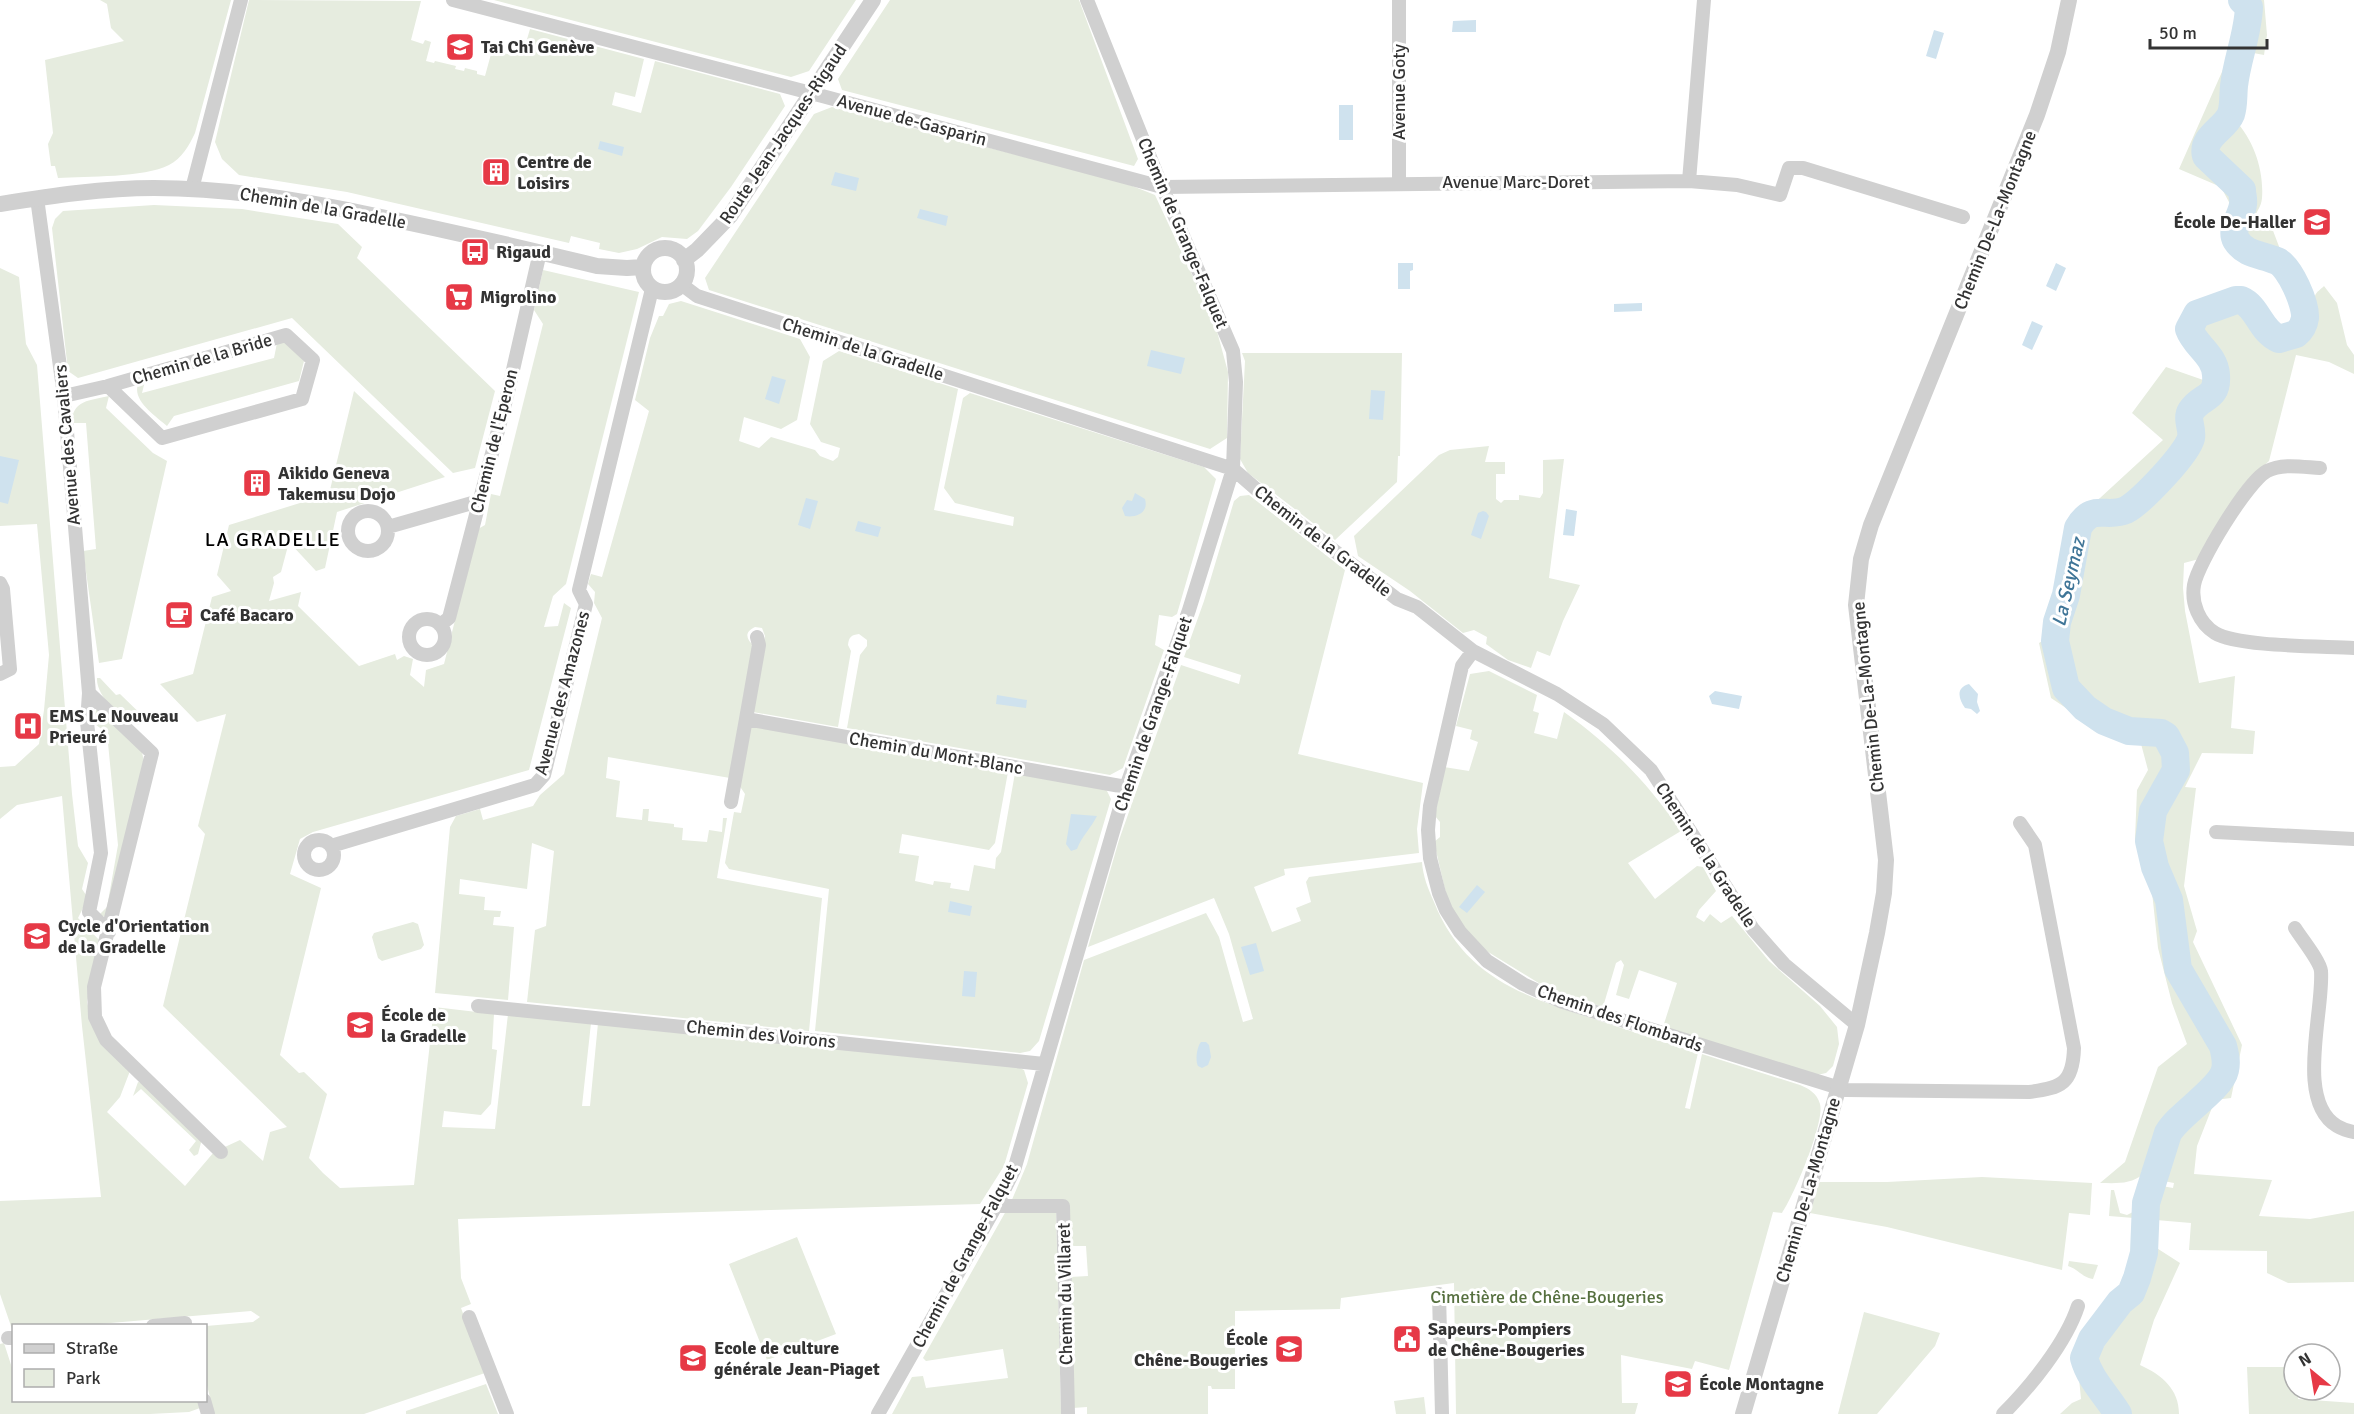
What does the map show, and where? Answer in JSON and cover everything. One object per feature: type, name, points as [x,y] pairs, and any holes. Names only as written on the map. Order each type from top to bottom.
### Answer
[{"type":"street","points":[[192,189],[241,0]]},
{"type":"street","name":"Avenue de-Gasparin","points":[[453,0],[1162,187]]},
{"type":"street","name":"Route Jean-Jacques-Rigaud","points":[[684,260],[730,216],[873,0]]},
{"type":"street","name":"Chemin de Grange-Falquet","points":[[878,1414],[996,1206],[1014,1170],[1126,787],[1189,610],[1233,469],[1236,382],[1233,351],[1162,187],[1087,0]]},
{"type":"street","name":"Avenue Goty","points":[[1399,0],[1399,183]]},
{"type":"street","points":[[1689,181],[1704,0]]},
{"type":"street","name":"Chemin De-La-Montagne","points":[[1743,1414],[1857,1025],[1884,893],[1886,860],[1857,627],[1856,605],[1861,559],[1871,525],[2034,124],[2058,52],[2069,0]]},
{"type":"street","name":"Avenue Marc-Doret","points":[[1162,187],[1689,181],[1737,185],[1780,195],[1789,168],[1803,168],[1963,217]]},
{"type":"street","name":"Chemin de la Gradelle","points":[[0,204],[37,198],[153,188],[249,193],[309,201],[597,266],[643,267]]},
{"type":"street","name":"Avenue des Cavaliers","points":[[37,198],[64,396],[89,693],[87,722],[101,853],[89,912],[109,932]]},
{"type":"street","points":[[661,249],[674,251],[684,260],[686,272],[681,284],[671,291],[652,289],[644,279],[643,267],[649,255],[661,249]]},
{"type":"street","name":"Chemin de l'Eperon","points":[[440,625],[449,618],[507,396],[540,252]]},
{"type":"street","name":"Chemin de la Gradelle","points":[[681,284],[697,296],[1233,469],[1271,502],[1397,599],[1417,607],[1473,651],[1557,694],[1603,724],[1651,770],[1754,928],[1784,964],[1857,1025]]},
{"type":"street","name":"Avenue des Amazones","points":[[331,846],[535,785],[544,775],[586,604],[579,590],[652,289]]},
{"type":"street","name":"Chemin de la Bride","points":[[64,396],[108,386],[286,335],[313,360],[302,399],[162,438],[108,386]]},
{"type":"street","points":[[2320,468],[2273,468],[2253,482],[2197,574],[2194,584],[2194,602],[2206,626],[2214,633],[2234,641],[2354,648]]},
{"type":"street","points":[[388,527],[479,501]]},
{"type":"street","points":[[0,583],[3,589],[10,669],[0,674]]},
{"type":"street","points":[[731,802],[759,645],[757,637]]},
{"type":"street","name":"Chemin des Flombards","points":[[1473,651],[1462,666],[1438,766],[1428,830],[1430,858],[1439,893],[1446,910],[1460,932],[1498,969],[1523,984],[1560,1001],[1838,1088],[1885,1092],[2047,1090],[2069,1077],[2073,1066],[2074,1048],[2034,845],[2020,823]]},
{"type":"street","points":[[89,693],[152,753],[94,987],[95,1017],[106,1040],[221,1152]]},
{"type":"street","name":"Chemin du Mont-Blanc","points":[[746,719],[1126,787]]},
{"type":"street","points":[[2216,832],[2354,839]]},
{"type":"street","points":[[2295,928],[2321,969],[2315,1061],[2319,1103],[2328,1118],[2337,1126],[2354,1132]]},
{"type":"street","name":"Chemin des Voirons","points":[[478,1006],[1044,1064]]},
{"type":"street","name":"Chemin du Villaret","points":[[996,1206],[1063,1206],[1068,1414]]},
{"type":"street","points":[[1439,1294],[1443,1414]]},
{"type":"street","points":[[2002,1414],[2026,1390],[2036,1376],[2071,1323],[2078,1306]]},
{"type":"street","points":[[469,1317],[507,1414]]},
{"type":"green space","points":[[100,0],[231,0],[195,133],[181,155],[169,165],[145,172],[115,176],[58,178],[55,166],[51,166],[48,144],[53,133],[45,60],[124,41],[111,28],[107,4]]},
{"type":"green space","points":[[249,0],[421,1],[411,40],[423,44],[425,40],[431,42],[426,61],[456,66],[455,69],[464,71],[465,68],[477,71],[477,74],[485,76],[491,54],[497,56],[498,52],[512,55],[514,51],[523,53],[530,29],[644,59],[635,97],[615,92],[612,105],[641,113],[655,61],[780,94],[785,106],[731,187],[698,231],[687,239],[662,237],[637,249],[619,253],[599,249],[600,243],[571,236],[569,243],[347,192],[239,175],[222,159],[215,142]]},
{"type":"green space","points":[[494,0],[856,0],[809,71],[791,77]]},
{"type":"green space","points":[[890,0],[1079,0],[1138,159],[1134,166],[842,90],[838,79]]},
{"type":"green space","points":[[2250,0],[2264,0],[2267,35],[2264,55],[2248,52],[2253,32]]},
{"type":"green space","points":[[2225,65],[2249,74],[2235,120],[2248,137],[2259,167],[2262,198],[2256,219],[2261,228],[2272,228],[2283,257],[2279,258],[2255,248],[2241,235],[2240,229],[2224,222],[2230,204],[2221,187],[2179,169]]},
{"type":"green space","points":[[832,107],[1125,183],[1155,195],[1215,324],[1228,372],[1227,438],[1210,449],[709,290],[705,278],[814,114]]},
{"type":"green space","points":[[154,205],[242,209],[338,224],[362,247],[357,258],[495,391],[475,468],[453,473],[292,318],[78,378],[68,371],[52,228],[55,219],[63,211]]},
{"type":"green space","points":[[0,268],[19,277],[26,344],[37,365],[72,794],[78,846],[88,863],[82,889],[88,898],[78,918],[101,942],[87,1002],[93,1025],[130,1071],[120,1097],[107,1112],[185,1186],[214,1152],[240,1140],[263,1161],[270,1132],[287,1127],[163,1006],[205,834],[198,826],[226,714],[197,722],[160,684],[193,674],[212,597],[231,591],[217,575],[229,525],[329,494],[354,391],[445,477],[337,512],[325,568],[316,571],[289,542],[281,572],[273,577],[274,583],[269,601],[301,592],[298,606],[359,666],[395,654],[397,660],[404,656],[413,659],[410,675],[424,687],[426,670],[444,664],[478,529],[485,525],[491,494],[500,496],[543,324],[534,310],[543,270],[639,292],[566,584],[553,596],[544,627],[558,626],[564,603],[571,608],[529,770],[313,832],[300,839],[290,874],[321,888],[280,1055],[299,1073],[304,1072],[327,1094],[309,1158],[340,1188],[414,1185],[434,1007],[494,1014],[492,1049],[497,1050],[491,1104],[481,1115],[444,1111],[442,1127],[495,1129],[508,1014],[591,1023],[582,1106],[590,1106],[598,1023],[1018,1067],[1024,1070],[1028,1083],[1004,1166],[980,1204],[458,1219],[461,1278],[471,1304],[461,1308],[485,1373],[364,1414],[214,1414],[207,1385],[207,1326],[253,1322],[260,1317],[251,1311],[99,1324],[12,1324],[12,1329],[0,1294],[0,1201],[101,1197],[82,1026],[62,796],[17,805],[0,819],[0,767],[15,766],[39,744],[49,655],[37,524],[0,526]]},
{"type":"green space","points":[[2324,286],[2337,303],[2347,345],[2354,355],[2354,374],[2329,362],[2296,355],[2269,461],[2244,484],[2199,559],[2184,563],[2183,588],[2185,611],[2199,683],[2235,676],[2231,728],[2255,731],[2253,754],[2202,753],[2185,787],[2196,788],[2184,886],[2197,931],[2193,942],[2242,1045],[2231,1098],[2215,1100],[2197,1146],[2194,1174],[2272,1180],[2259,1216],[2310,1219],[2354,1211],[2354,1282],[2288,1283],[2267,1273],[2267,1251],[2189,1250],[2191,1223],[2156,1220],[2162,1186],[2173,1188],[2174,1183],[2148,1178],[2151,1171],[2148,1167],[2141,1172],[2143,1174],[2133,1180],[2122,1183],[2100,1183],[2125,1162],[2158,1067],[2187,1044],[2172,1003],[2158,948],[2152,892],[2135,839],[2137,790],[2148,770],[2140,740],[2105,734],[2051,698],[2039,643],[2049,637],[2066,524],[2100,498],[2163,440],[2132,413],[2166,367],[2209,382],[2223,370],[2217,357],[2199,336],[2195,323],[2209,314],[2246,306],[2268,336],[2274,341],[2286,344],[2303,332],[2317,292]]},
{"type":"green space","points":[[681,301],[800,339],[810,357],[797,420],[781,429],[744,417],[739,441],[759,448],[771,437],[815,450],[820,456],[833,461],[838,457],[840,448],[821,442],[810,424],[823,361],[839,351],[958,389],[934,510],[1013,526],[1014,517],[955,503],[944,488],[963,398],[970,393],[1204,467],[1216,479],[1177,614],[1172,617],[1159,615],[1155,645],[1164,650],[1123,768],[1110,775],[847,728],[860,655],[867,646],[867,640],[859,634],[851,637],[848,642],[851,651],[838,727],[753,712],[765,636],[762,628],[755,627],[748,633],[749,641],[754,646],[730,778],[608,757],[606,778],[620,781],[616,817],[642,820],[643,809],[649,809],[648,821],[674,824],[674,827],[683,828],[682,840],[707,842],[709,830],[722,832],[723,818],[727,818],[717,878],[822,898],[809,1031],[527,1002],[535,930],[546,926],[554,851],[532,843],[527,889],[460,879],[459,894],[485,897],[484,910],[501,911],[500,917],[494,917],[493,925],[514,927],[508,1000],[435,993],[450,827],[456,816],[480,809],[483,820],[533,806],[540,795],[564,774],[602,618],[594,603],[595,592],[588,584],[591,574],[602,577],[649,411],[635,400],[650,338],[659,316],[663,316],[669,304]]},
{"type":"green space","points":[[277,343],[288,343],[304,361],[299,381],[174,416],[167,426],[146,408],[138,396],[138,384],[145,381],[142,393],[274,358]]},
{"type":"green space","points":[[1242,353],[1402,353],[1400,456],[1398,456],[1397,482],[1335,540],[1248,473],[1240,459],[1245,361]]},
{"type":"green space","points":[[109,396],[106,408],[153,453],[167,461],[122,659],[99,663],[83,551],[96,549],[86,423],[71,423],[75,409],[79,405],[89,400]]},
{"type":"green space","points":[[1489,446],[1485,462],[1505,462],[1505,474],[1496,474],[1496,499],[1501,503],[1504,500],[1519,500],[1519,495],[1540,498],[1543,493],[1543,460],[1564,459],[1549,578],[1580,585],[1550,656],[1537,651],[1531,668],[1508,660],[1486,644],[1487,637],[1474,630],[1463,633],[1410,591],[1358,556],[1354,536],[1439,455],[1450,450]]},
{"type":"green space","name":"Cimetière de Chêne-Bougeries","points":[[1249,495],[1345,570],[1298,754],[1423,783],[1417,829],[1419,853],[1284,869],[1285,875],[1254,887],[1272,932],[1301,921],[1296,908],[1311,902],[1306,882],[1309,877],[1422,862],[1428,887],[1447,928],[1462,949],[1480,967],[1500,981],[1546,1003],[1698,1053],[1685,1108],[1690,1109],[1702,1054],[1800,1085],[1817,1097],[1820,1113],[1813,1142],[1801,1176],[1782,1213],[1773,1212],[1729,1370],[1695,1361],[1692,1369],[1621,1355],[1622,1403],[1638,1403],[1635,1414],[1456,1414],[1454,1283],[1341,1298],[1340,1309],[1235,1311],[1235,1389],[1212,1389],[1208,1386],[1208,1414],[1087,1414],[1087,1407],[1073,1408],[1070,1277],[1088,1276],[1086,1246],[1068,1246],[1067,1202],[1011,1202],[1027,1164],[1084,960],[1206,913],[1219,937],[1243,1022],[1253,1019],[1229,934],[1214,898],[1088,947],[1119,840],[1181,665],[1239,684],[1241,675],[1184,657],[1204,601],[1234,501],[1240,496]]},
{"type":"green space","points":[[1489,671],[1537,695],[1533,711],[1539,713],[1534,733],[1557,739],[1564,712],[1614,752],[1655,796],[1681,831],[1628,863],[1655,899],[1697,866],[1703,867],[1716,891],[1699,910],[1696,917],[1704,922],[1710,914],[1721,923],[1732,916],[1769,961],[1820,1006],[1837,1027],[1839,1044],[1833,1066],[1826,1073],[1817,1075],[1663,1027],[1677,983],[1639,970],[1629,999],[1616,995],[1624,965],[1621,960],[1616,963],[1603,1007],[1550,990],[1480,947],[1463,928],[1447,898],[1434,842],[1440,837],[1440,822],[1435,816],[1444,767],[1469,771],[1478,742],[1470,739],[1472,730],[1456,726],[1470,674]]},
{"type":"green space","points":[[97,678],[100,678],[116,695],[120,694],[149,722],[137,725],[117,712],[105,699]]},
{"type":"green space","points":[[97,708],[142,752],[145,767],[105,917],[99,915],[107,907],[118,845],[107,733],[92,722]]},
{"type":"green space","points":[[753,726],[1008,772],[995,843],[989,850],[902,834],[899,853],[919,856],[915,881],[933,885],[934,881],[951,883],[950,888],[969,891],[974,865],[995,869],[996,858],[1001,852],[1015,773],[1106,789],[1111,799],[1039,1041],[1030,1051],[1020,1053],[815,1031],[829,889],[729,869],[725,863],[734,812],[741,813],[745,794],[739,785],[749,730]]},
{"type":"green space","points":[[413,922],[418,924],[424,945],[421,949],[382,961],[378,958],[372,937],[374,933]]},
{"type":"green space","points":[[138,1082],[143,1083],[202,1139],[198,1154],[194,1156],[189,1150],[196,1141],[141,1089],[133,1096]]},
{"type":"green space","points":[[1982,1177],[2092,1183],[2090,1215],[2069,1213],[2062,1270],[1887,1227],[1810,1213],[1819,1182],[1887,1182]]},
{"type":"green space","points":[[2111,1190],[2114,1190],[2120,1213],[2127,1215],[2135,1211],[2134,1218],[2109,1216]]},
{"type":"green space","points":[[1056,1210],[1061,1414],[892,1414],[912,1377],[923,1376],[926,1388],[1008,1378],[1003,1349],[926,1361],[923,1358],[1006,1211]]},
{"type":"green space","points":[[797,1237],[836,1334],[767,1360],[729,1264]]},
{"type":"green space","points":[[2152,1245],[2180,1263],[2154,1320],[2140,1365],[2155,1373],[2168,1384],[2176,1397],[2179,1414],[2060,1414],[2072,1403],[2081,1399],[2078,1368],[2082,1350],[2103,1313],[2120,1298]]},
{"type":"green space","points":[[2069,1261],[2098,1265],[2093,1279],[2068,1266]]},
{"type":"green space","points":[[1864,1312],[1940,1333],[1935,1346],[1877,1414],[1838,1414]]},
{"type":"green space","points":[[4,1343],[12,1368],[12,1402],[198,1402],[200,1408],[189,1412],[150,1414],[0,1414],[0,1344]]},
{"type":"green space","points":[[2247,1367],[2282,1367],[2282,1402],[2354,1403],[2354,1414],[2249,1414]]},
{"type":"green space","points":[[486,1384],[498,1414],[406,1414],[406,1411]]},
{"type":"green space","points":[[1424,1397],[1426,1414],[1396,1414],[1394,1401]]},
{"type":"water","points":[[1476,20],[1476,32],[1452,32],[1453,21]]},
{"type":"water","points":[[1934,30],[1944,33],[1936,59],[1926,56]]},
{"type":"water","points":[[1339,105],[1353,105],[1353,140],[1339,140]]},
{"type":"water","points":[[600,141],[624,147],[622,156],[598,149]]},
{"type":"water","points":[[835,172],[859,178],[856,191],[831,185]]},
{"type":"water","points":[[920,209],[948,216],[946,226],[917,218]]},
{"type":"water","points":[[1398,263],[1413,263],[1413,270],[1410,271],[1410,289],[1398,289]]},
{"type":"water","points":[[2056,263],[2066,268],[2056,291],[2046,286]]},
{"type":"water","points":[[1642,303],[1642,311],[1614,312],[1614,304]]},
{"type":"water","points":[[2032,321],[2043,326],[2032,350],[2022,345]]},
{"type":"water","points":[[1151,350],[1185,358],[1181,374],[1147,366]]},
{"type":"water","points":[[772,376],[786,380],[779,404],[765,399]]},
{"type":"water","points":[[1371,390],[1385,391],[1383,420],[1369,419]]},
{"type":"water","points":[[0,456],[19,460],[8,504],[0,502]]},
{"type":"water","points":[[1135,493],[1145,499],[1145,508],[1141,514],[1125,516],[1122,508],[1127,500],[1132,501]]},
{"type":"water","points":[[806,498],[818,501],[810,529],[798,525]]},
{"type":"water","points":[[1566,509],[1577,511],[1574,536],[1563,535]]},
{"type":"water","points":[[1483,511],[1489,516],[1481,539],[1471,535],[1478,513]]},
{"type":"water","points":[[858,521],[881,527],[878,537],[855,531]]},
{"type":"water","points":[[1969,684],[1978,694],[1977,702],[1980,711],[1977,714],[1965,708],[1960,698],[1960,691]]},
{"type":"water","points":[[1715,691],[1742,696],[1739,709],[1712,704],[1709,696]]},
{"type":"water","points":[[997,695],[1027,700],[1026,708],[996,704]]},
{"type":"water","points":[[1071,814],[1097,816],[1077,849],[1071,851],[1066,844]]},
{"type":"water","points":[[1477,885],[1485,892],[1467,913],[1459,907]]},
{"type":"water","points":[[950,901],[972,906],[970,916],[948,912]]},
{"type":"water","points":[[1256,943],[1264,971],[1250,975],[1241,947]]},
{"type":"water","points":[[964,971],[977,972],[975,997],[962,996]]},
{"type":"water","points":[[1201,1042],[1209,1045],[1211,1057],[1208,1065],[1202,1068],[1198,1066],[1197,1061]]},
{"type":"waterway","name":"La Seymaz","points":[[2118,1414],[2094,1380],[2084,1358],[2092,1339],[2120,1302],[2131,1293],[2137,1278],[2144,1253],[2146,1203],[2168,1133],[2216,1085],[2225,1070],[2226,1061],[2223,1046],[2178,969],[2169,900],[2155,867],[2149,841],[2153,811],[2176,770],[2175,753],[2166,736],[2161,733],[2129,731],[2104,721],[2085,708],[2066,688],[2055,641],[2057,622],[2066,595],[2078,528],[2089,515],[2126,510],[2152,488],[2173,466],[2188,445],[2191,438],[2189,417],[2191,411],[2214,389],[2215,368],[2189,329],[2197,314],[2241,300],[2247,303],[2267,331],[2279,339],[2296,334],[2304,323],[2303,304],[2287,270],[2277,261],[2245,249],[2236,240],[2234,231],[2242,209],[2242,190],[2206,156],[2205,149],[2210,138],[2228,119],[2232,111],[2235,76],[2245,37],[2249,7],[2242,0]]},
{"type":"place","name":"Tai Chi Genève","points":[[460,47]]},
{"type":"place","name":"Centre de Loisirs","points":[[496,172]]},
{"type":"place","name":"École De-Haller","points":[[2317,222]]},
{"type":"place","name":"Rigaud","points":[[475,252]]},
{"type":"place","name":"Migrolino","points":[[459,297]]},
{"type":"place","name":"Aikido Geneva Takemusu Dojo","points":[[257,483]]},
{"type":"place","name":"Café Bacaro","points":[[179,615]]},
{"type":"place","name":"EMS Le Nouveau Prieuré","points":[[28,726]]},
{"type":"place","name":"Cycle d'Orientation de la Gradelle","points":[[37,936]]},
{"type":"place","name":"École de la Gradelle","points":[[360,1025]]},
{"type":"place","name":"Sapeurs-Pompiers de Chêne-Bougeries","points":[[1407,1339]]},
{"type":"place","name":"École Chêne-Bougeries","points":[[1289,1349]]},
{"type":"place","name":"Ecole de culture générale Jean-Piaget","points":[[693,1358]]},
{"type":"place","name":"École Montagne","points":[[1678,1384]]},
{"type":"district","name":"LA GRADELLE","points":[[273,539]]}]
